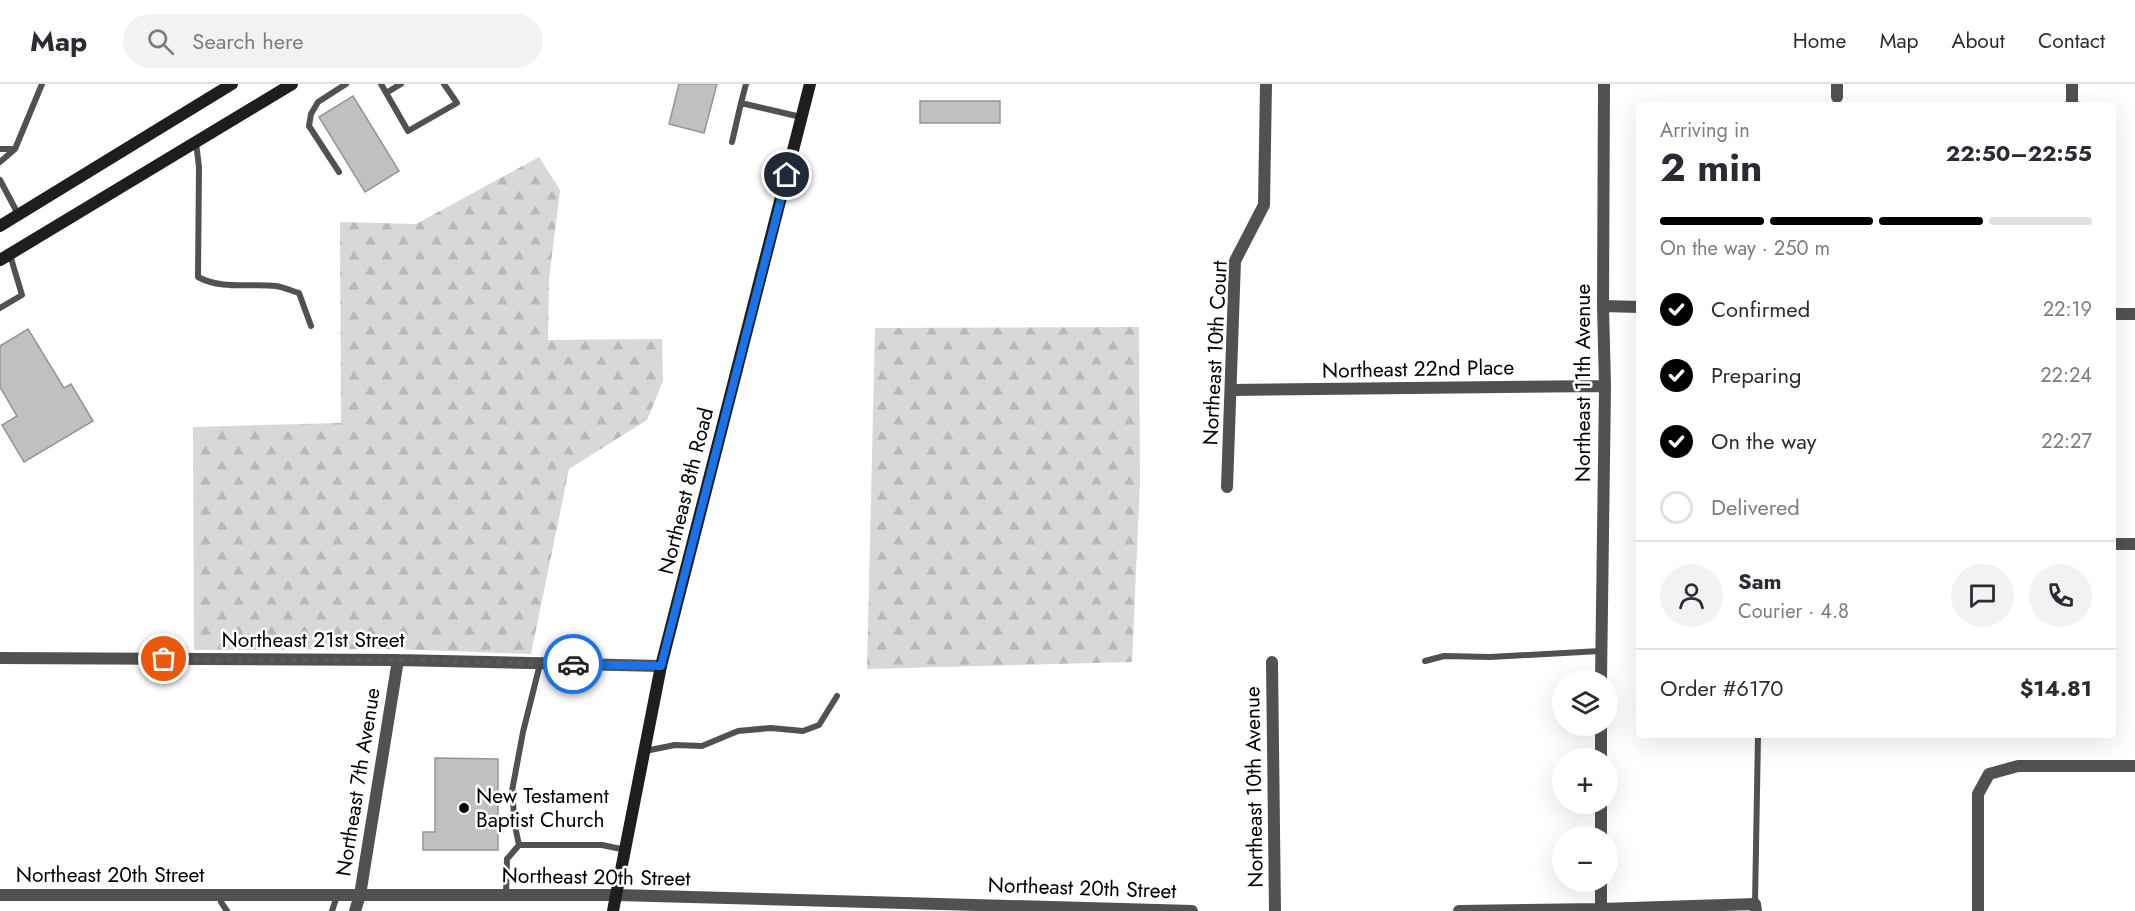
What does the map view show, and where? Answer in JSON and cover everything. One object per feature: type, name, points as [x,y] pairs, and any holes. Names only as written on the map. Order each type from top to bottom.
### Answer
[{"type":"main road","points":[[0,226],[232,84]]},
{"type":"main road","points":[[5,257],[292,84]]},
{"type":"main road","name":"Northeast 8th Road","points":[[613,911],[661,666],[810,84]]},
{"type":"street","name":"Northeast 10th Court","points":[[1227,487],[1235,261],[1264,205],[1266,84]]},
{"type":"street","name":"Northeast 11th Avenue","points":[[1600,670],[1605,386],[1604,84]]},
{"type":"street","points":[[1837,84],[1837,97]]},
{"type":"street","points":[[2072,84],[2072,102]]},
{"type":"street","points":[[1603,306],[1636,307]]},
{"type":"street","points":[[2116,314],[2135,314]]},
{"type":"street","name":"Northeast 22nd Place","points":[[1232,390],[1605,386]]},
{"type":"street","points":[[2116,544],[2135,544]]},
{"type":"street","name":"Northeast 21st Street","points":[[0,658],[398,660],[661,666]]},
{"type":"street","name":"Northeast 7th Avenue","points":[[355,911],[360,895],[398,660]]},
{"type":"street","name":"Northeast 10th Avenue","points":[[1272,662],[1275,911]]},
{"type":"street","points":[[1978,911],[1978,795],[1989,774],[2018,766],[2135,766]]},
{"type":"street","points":[[1601,892],[1601,909]]},
{"type":"street","name":"Northeast 20th Street","points":[[0,895],[617,895],[1192,911]]},
{"type":"street","points":[[1459,911],[1756,908]]},
{"type":"lane","points":[[0,162],[15,149],[42,84]]},
{"type":"lane","points":[[339,172],[309,126],[310,114],[318,102],[346,84]]},
{"type":"lane","points":[[381,84],[408,131],[457,103],[444,84]]},
{"type":"lane","points":[[386,93],[401,84]]},
{"type":"lane","points":[[732,142],[746,84]]},
{"type":"lane","points":[[741,103],[802,117]]},
{"type":"lane","points":[[196,142],[199,167],[198,277],[207,282],[238,286],[276,286],[299,293],[311,326]]},
{"type":"lane","points":[[0,149],[15,149]]},
{"type":"lane","points":[[0,180],[18,215]]},
{"type":"lane","points":[[0,308],[22,296],[5,257]]},
{"type":"lane","points":[[1425,661],[1444,656],[1490,657],[1600,651]]},
{"type":"lane","points":[[519,846],[512,791],[523,732],[540,663]]},
{"type":"lane","points":[[645,751],[675,745],[702,746],[738,730],[771,728],[803,730],[819,725],[837,696]]},
{"type":"lane","points":[[1756,908],[1758,738]]},
{"type":"lane","points":[[506,895],[507,859],[519,846],[602,845],[626,850]]},
{"type":"lane","points":[[220,895],[221,902],[227,911]]},
{"type":"lane","points":[[332,911],[337,895]]},
{"type":"green space","points":[[539,157],[560,190],[549,279],[548,340],[662,339],[663,381],[647,420],[569,469],[531,654],[392,649],[194,650],[193,427],[341,423],[340,222],[416,224]]},
{"type":"green space","points":[[1139,327],[1140,482],[1132,662],[867,669],[875,328]]},
{"type":"building","points":[[679,84],[717,84],[704,133],[669,124]]},
{"type":"building","points":[[353,96],[399,171],[365,192],[319,117]]},
{"type":"building","points":[[920,101],[1000,101],[1000,123],[920,123]]},
{"type":"building","points":[[28,329],[64,388],[71,384],[93,421],[24,462],[2,425],[17,416],[0,387],[0,346]]},
{"type":"building","points":[[435,758],[498,759],[498,850],[423,850],[423,832],[435,832]]},
{"type":"way so far","points":[[164,659],[398,660],[573,664]]},
{"type":"place","name":"New Testament Baptist Church","points":[[464,808]]},
{"type":"route","points":[[573,664],[661,666],[787,175]]}]
